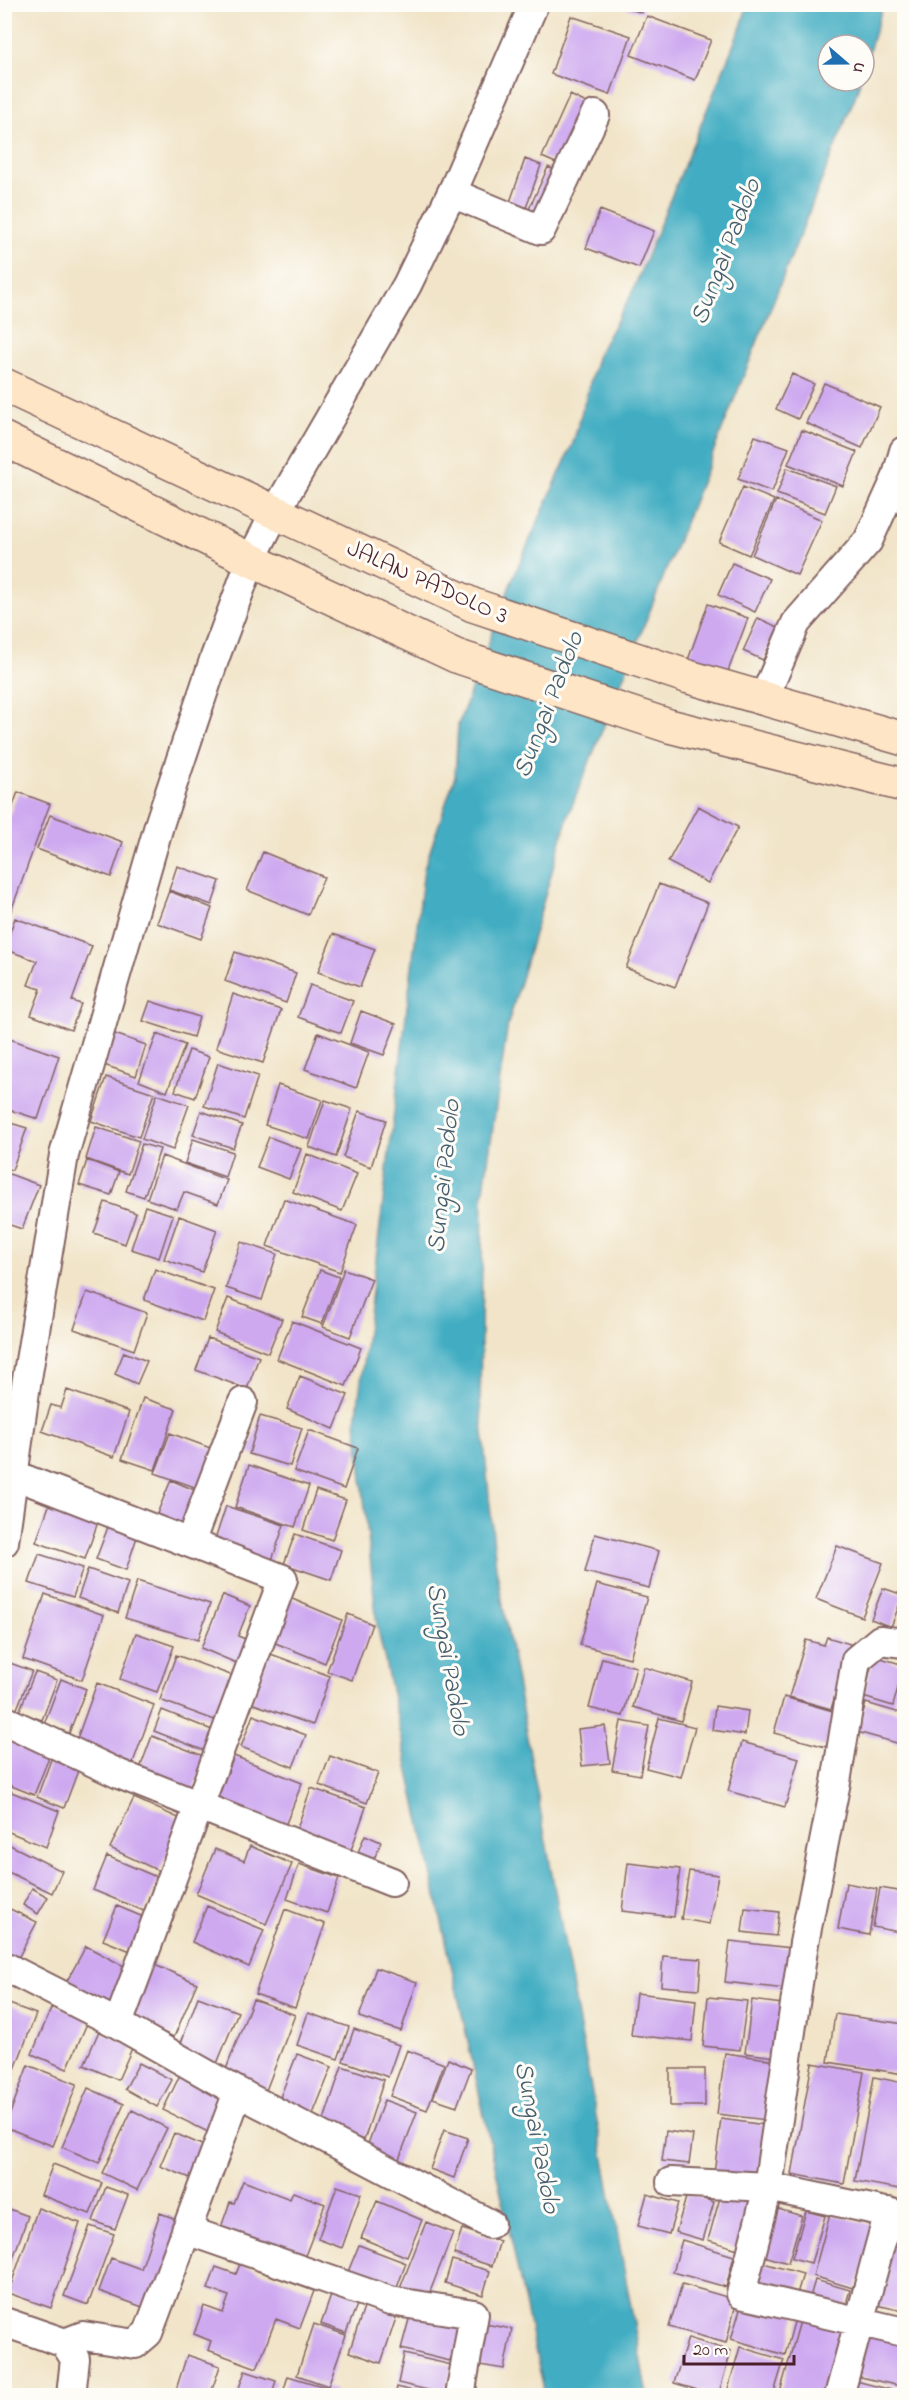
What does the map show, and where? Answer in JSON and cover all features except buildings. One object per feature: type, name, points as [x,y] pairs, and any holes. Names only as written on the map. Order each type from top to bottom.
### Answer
[{"type":"street","points":[[4,1542],[25,1391],[64,1155],[160,822],[251,560],[276,512],[408,285],[452,193],[534,4]]},
{"type":"street","points":[[452,193],[541,230],[595,115]]},
{"type":"street","name":"JALAN PADOLO 3","points":[[4,385],[473,605],[689,677],[904,739]]},
{"type":"street","points":[[4,439],[251,560],[456,656],[669,726],[904,784]]},
{"type":"street","points":[[764,698],[796,623],[868,541],[896,478],[904,452]]},
{"type":"street","points":[[190,1543],[243,1402]]},
{"type":"street","points":[[14,1475],[283,1578],[118,2024]]},
{"type":"street","points":[[904,1643],[880,1640],[856,1660],[836,1782],[804,1942],[768,2187],[741,2294],[904,2332]]},
{"type":"street","points":[[4,1720],[119,1774],[392,1882]]},
{"type":"street","points":[[4,1966],[118,2024],[238,2092],[490,2224]]},
{"type":"street","points":[[4,2322],[65,2343],[83,2337],[135,2343],[148,2333],[238,2092]]},
{"type":"street","points":[[671,2182],[768,2187],[897,2214],[859,2323],[839,2396]]},
{"type":"street","points":[[186,2230],[390,2301],[474,2313],[460,2396]]},
{"type":"street","points":[[65,2343],[75,2359],[71,2396]]},
{"type":"water","name":"Sungai Padolo","points":[[747,5],[883,5],[875,33],[816,33],[816,93],[857,93],[568,816],[508,1024],[483,1196],[480,1401],[496,1567],[647,2395],[545,2395],[377,1625],[356,1421],[424,869],[455,776],[458,725],[512,580],[573,443],[598,354],[631,295],[742,24]]}]
